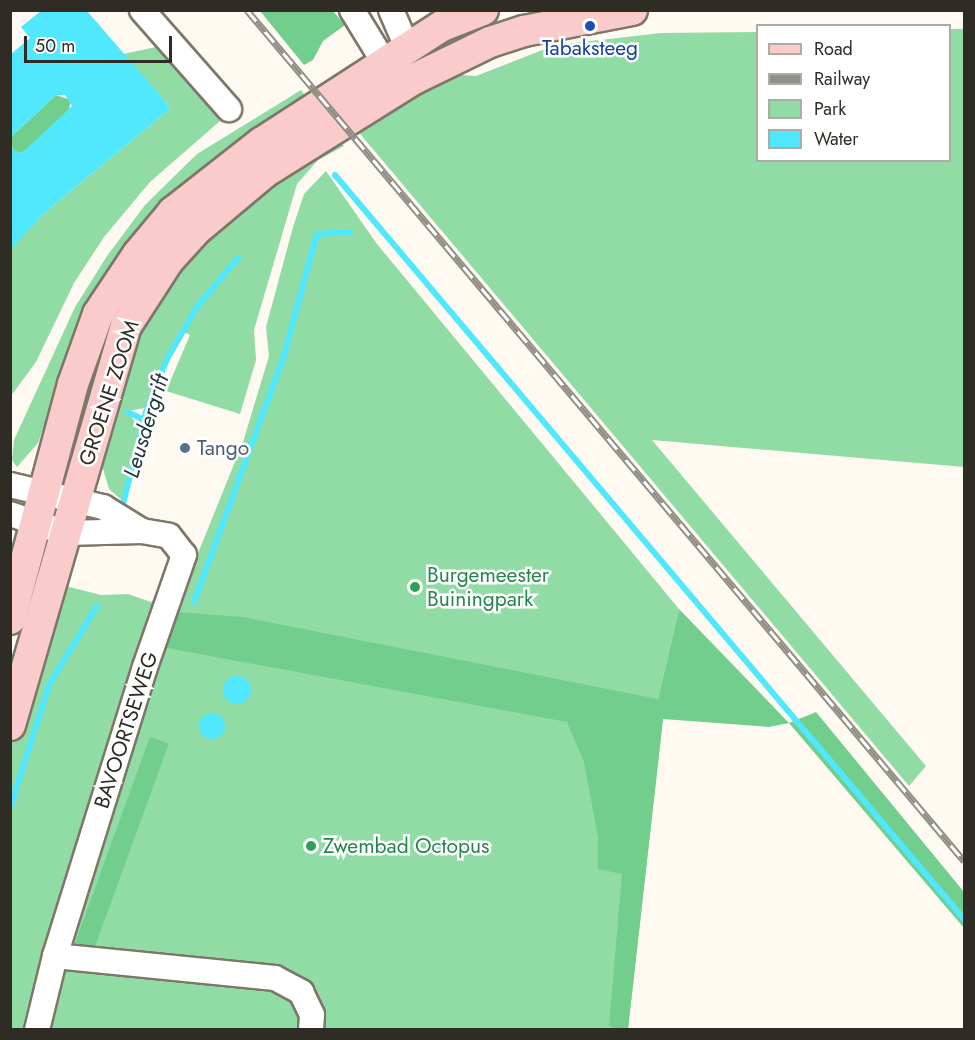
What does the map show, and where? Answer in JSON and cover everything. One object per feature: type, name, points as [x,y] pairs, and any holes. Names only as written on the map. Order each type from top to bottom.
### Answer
[{"type":"main road","name":"GROENE ZOOM","points":[[10,619],[23,520],[45,494],[73,384],[98,314],[138,254],[173,212],[211,180],[396,54],[442,26],[483,10]]},
{"type":"main road","name":"GROENE ZOOM","points":[[10,725],[126,326],[168,261],[196,230],[265,172],[414,79],[490,42],[524,31],[632,10]]},
{"type":"main road","points":[[396,54],[414,79]]},
{"type":"street","points":[[142,10],[229,109]]},
{"type":"street","points":[[352,10],[396,54]]},
{"type":"street","points":[[391,10],[396,54]]},
{"type":"street","name":"BAVOORTSEWEG","points":[[10,485],[103,507],[142,531]]},
{"type":"street","name":"BAVOORTSEWEG","points":[[23,520],[66,533],[142,531],[169,536],[184,555],[145,667],[55,956],[37,1029]]},
{"type":"street","points":[[55,956],[275,978],[301,992],[312,1015],[311,1029]]},
{"type":"green space","points":[[260,11],[333,11],[345,25],[323,41],[313,60],[304,65]]},
{"type":"green space","points":[[951,29],[964,29],[964,467],[652,440],[926,766],[909,786],[356,129],[459,65],[462,75],[476,76],[545,49],[574,43],[661,33],[756,32],[756,162],[951,162]]},
{"type":"green space","points":[[161,46],[220,121],[150,182],[104,237],[74,283],[36,362],[11,396],[10,249],[43,214],[171,108],[123,54]]},
{"type":"green space","points":[[301,90],[310,103],[85,311],[38,443],[17,467],[12,460],[14,440],[75,307],[107,256],[145,205],[197,154]]},
{"type":"green space","points":[[56,95],[71,100],[68,113],[22,153],[13,153],[11,137]]},
{"type":"green space","points":[[341,142],[344,146],[318,160],[297,184],[254,330],[256,360],[240,414],[166,391],[190,335],[180,330],[145,408],[127,411],[139,427],[124,502],[109,489],[99,455],[139,330],[192,250],[259,192]]},
{"type":"green space","name":"Burgemeester Buiningpark","points":[[326,171],[377,244],[679,609],[658,699],[663,719],[628,1029],[11,1030],[11,743],[58,584],[101,595],[128,594],[151,602],[192,568],[243,442],[269,356],[266,327],[304,194]]},
{"type":"green space","points":[[679,609],[789,723],[769,727],[663,719],[628,1029],[616,1029],[609,1026],[622,874],[598,869],[598,837],[584,762],[567,722],[162,647],[174,612],[243,617],[658,699]]},
{"type":"green space","points":[[816,712],[964,892],[964,928],[789,723]]},
{"type":"green space","points":[[150,737],[169,744],[94,951],[75,944]]},
{"type":"water","points":[[41,11],[87,11],[171,108],[43,214],[11,249],[11,149],[22,153],[72,106],[65,95],[56,95],[11,137],[11,54],[30,38],[21,27]]},
{"type":"water","points":[[237,676],[247,680],[251,690],[247,700],[237,704],[227,700],[223,690],[227,680]]},
{"type":"water","points":[[212,713],[221,717],[225,726],[221,735],[212,739],[203,735],[199,726],[203,717]]},
{"type":"waterway","points":[[335,175],[964,919]]},
{"type":"waterway","points":[[194,602],[283,359],[317,234],[350,232]]},
{"type":"waterway","name":"Leusdergrift","points":[[122,508],[146,412],[167,359],[197,307],[238,258]]},
{"type":"waterway","points":[[128,412],[144,420]]},
{"type":"waterway","name":"Leusdergrift","points":[[10,808],[49,685],[97,606]]},
{"type":"railway","points":[[247,10],[964,861]]},
{"type":"place","name":"Tabaksteeg","points":[[590,26]]},
{"type":"place","name":"Tango","points":[[185,448]]},
{"type":"place","name":"Burgemeester Buiningpark","points":[[415,587]]},
{"type":"place","name":"Zwembad Octopus","points":[[311,846]]}]
